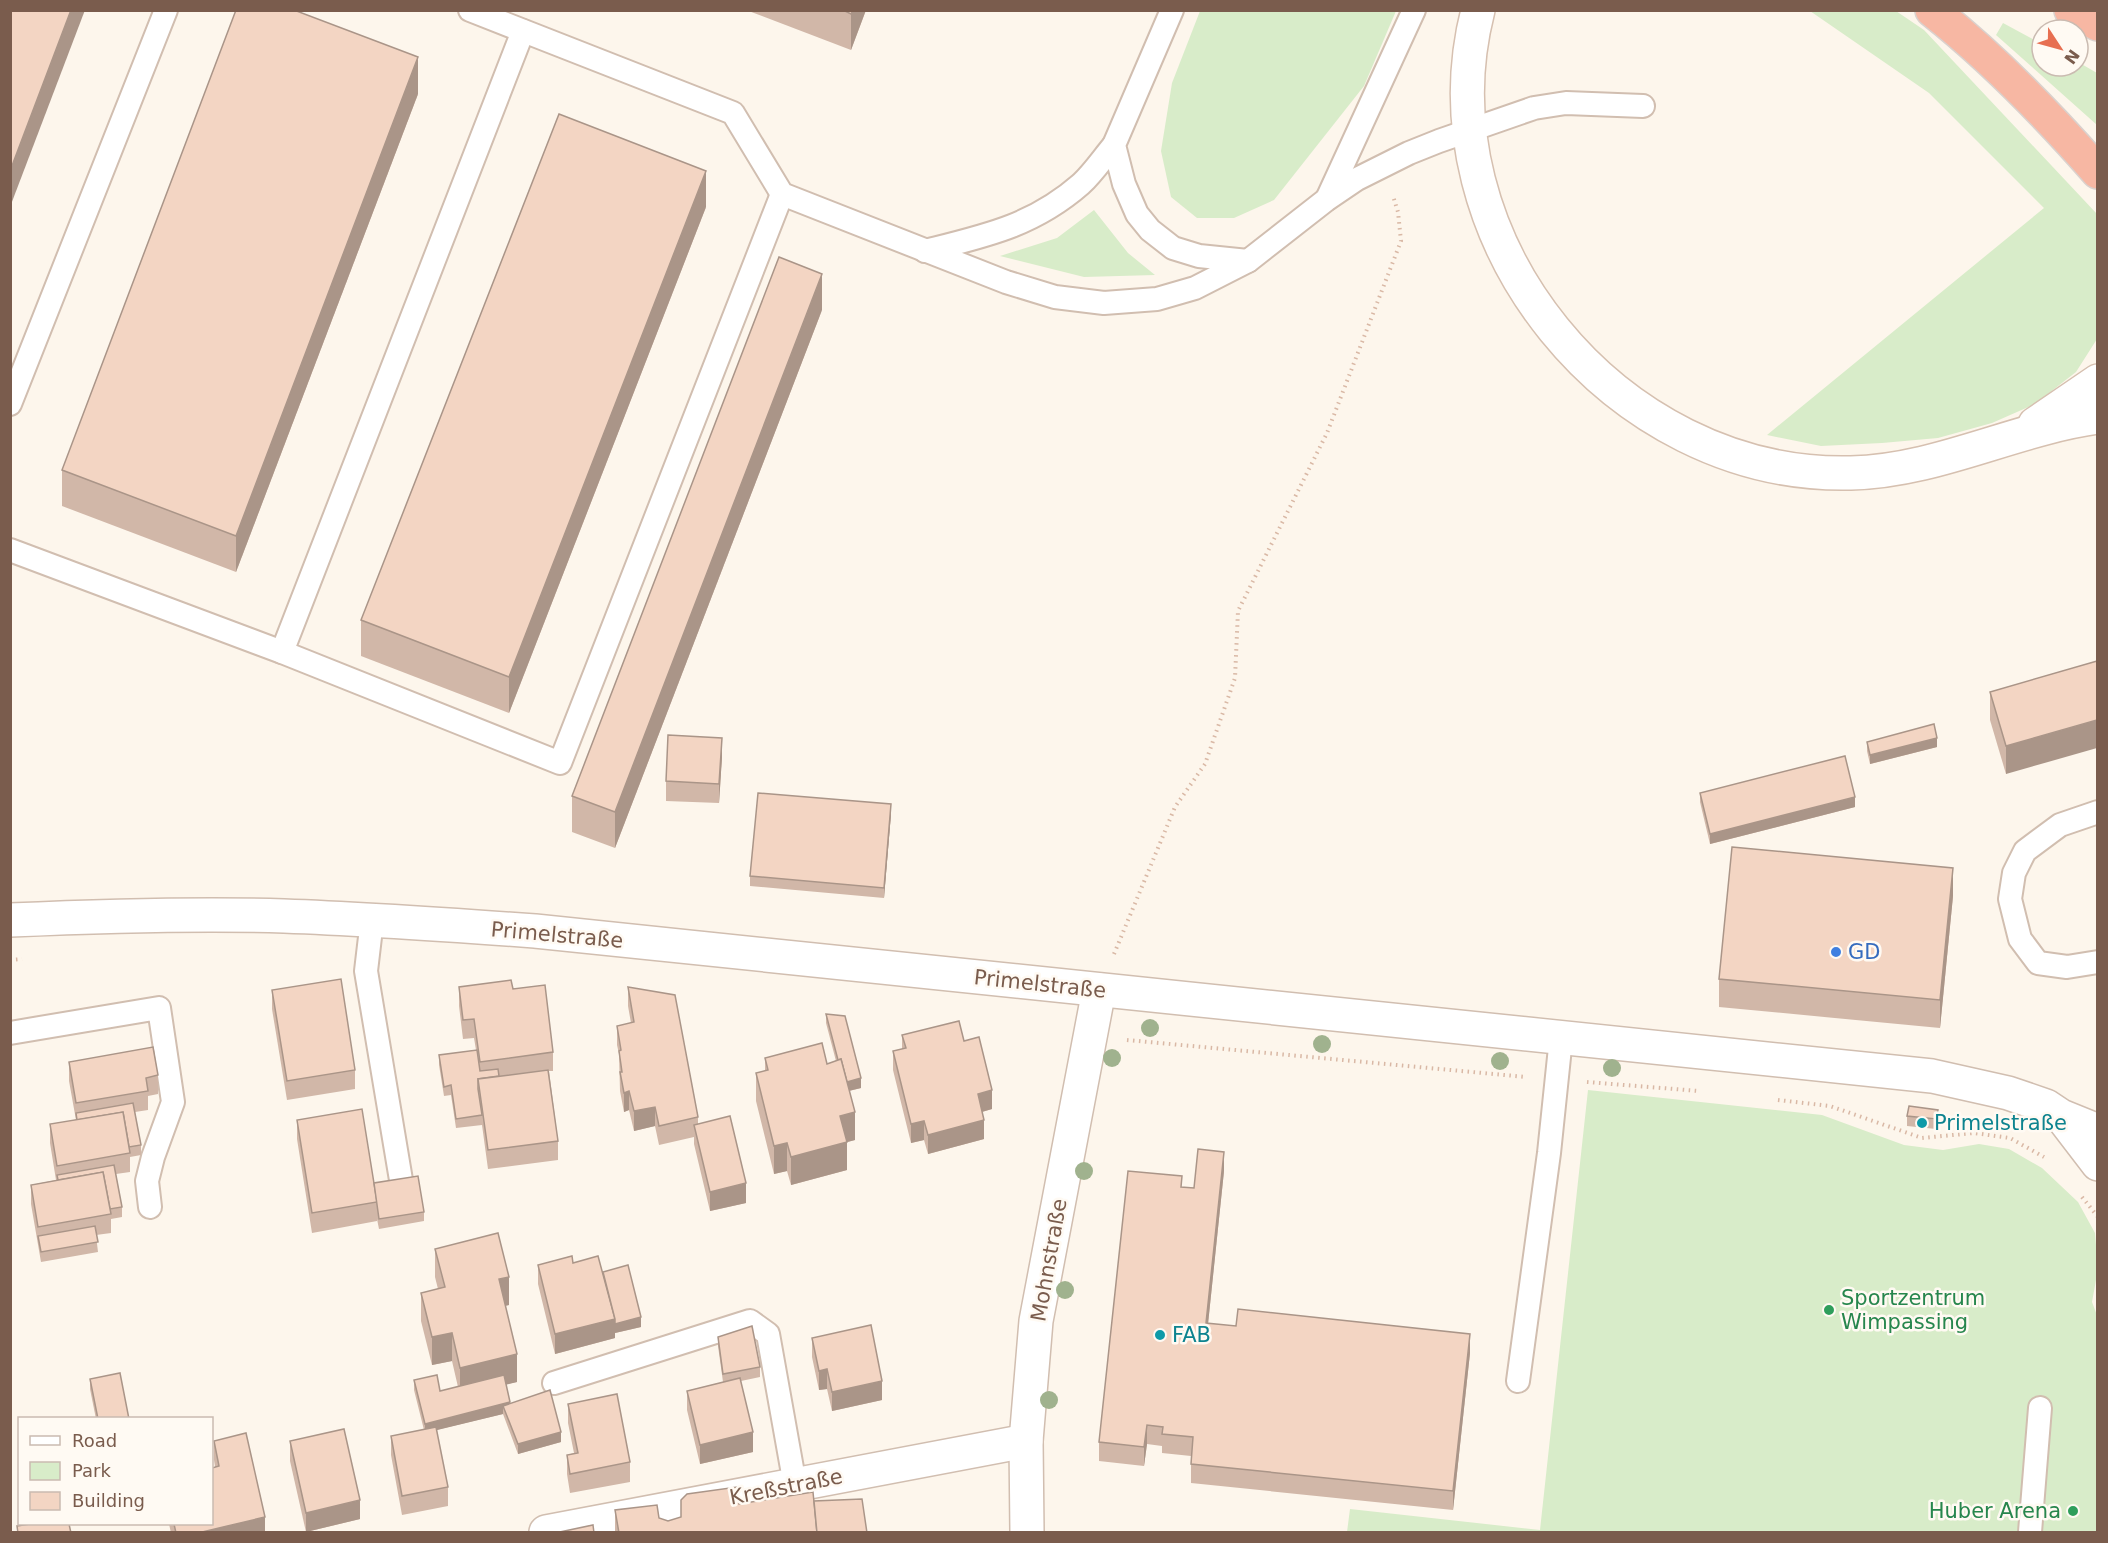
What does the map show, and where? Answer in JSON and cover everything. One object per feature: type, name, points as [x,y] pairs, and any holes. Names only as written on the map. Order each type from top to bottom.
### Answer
[{"type":"highway","points":[[1932,10],[1962,34],[2022,90],[2097,172]]},
{"type":"highway","points":[[2071,10],[2097,24]]},
{"type":"street","points":[[1478,10],[1470,54],[1468,130],[1474,168],[1489,216],[1507,257],[1528,294],[1554,329],[1587,366],[1610,387],[1653,419],[1697,442],[1752,460],[1798,470],[1850,473],[1903,468],[1959,455],[2021,433],[2097,417]]},
{"type":"street","points":[[2021,433],[2097,381]]},
{"type":"street","name":"Primelstraße","points":[[10,920],[136,915],[282,916],[535,931],[1932,1076],[2008,1093],[2046,1106],[2061,1116],[2097,1131]]},
{"type":"street","name":"Mohnstraße","points":[[1027,1533],[1026,1441],[1036,1321],[1099,990]]},
{"type":"street","name":"Primelstraße","points":[[2061,1116],[2097,1164]]},
{"type":"street","name":"Kreßstraße","points":[[546,1533],[1026,1441]]},
{"type":"lane","points":[[10,404],[166,10]]},
{"type":"lane","points":[[470,10],[733,113],[782,194],[1006,282],[1055,297],[1104,303],[1157,299],[1195,288],[1248,261],[1326,200],[1382,165],[1468,130],[1533,108],[1566,103],[1643,106]]},
{"type":"lane","points":[[925,251],[1020,224],[1055,204],[1083,182],[1114,145],[1172,10]]},
{"type":"lane","points":[[1326,200],[1414,10]]},
{"type":"lane","points":[[282,652],[523,31]]},
{"type":"lane","points":[[1114,145],[1124,184],[1137,214],[1150,230],[1173,248],[1199,256],[1248,261]]},
{"type":"lane","points":[[10,550],[282,652],[560,764],[782,194]]},
{"type":"lane","points":[[2097,812],[2060,825],[2025,851],[2014,873],[2010,899],[2020,939],[2038,963],[2067,967],[2097,962]]},
{"type":"lane","points":[[372,920],[366,971],[401,1180]]},
{"type":"lane","points":[[10,1033],[159,1008],[173,1102],[153,1157],[147,1181],[150,1207]]},
{"type":"lane","points":[[1518,1381],[1549,1153],[1561,1038]]},
{"type":"lane","points":[[554,1383],[750,1321],[768,1335],[795,1485]]},
{"type":"lane","points":[[2030,1533],[2040,1408]]},
{"type":"path","points":[[1099,990],[1175,807],[1205,764],[1235,678],[1238,611],[1328,433],[1401,241],[1398,212],[1382,165]]},
{"type":"green space","points":[[1200,11],[1396,11],[1364,86],[1274,200],[1234,218],[1197,218],[1171,197],[1161,151],[1172,83]]},
{"type":"green space","points":[[1810,11],[1896,11],[1924,30],[2097,214],[2097,339],[2076,372],[2035,404],[1992,423],[1938,438],[1821,446],[1767,435],[2044,208],[1929,93]]},
{"type":"green space","points":[[2003,23],[2030,38],[2030,65],[1996,35]]},
{"type":"green space","points":[[2090,69],[2097,73],[2097,125],[2044,78],[2090,78]]},
{"type":"green space","points":[[1094,210],[1128,253],[1155,275],[1084,277],[1000,256],[1057,238]]},
{"type":"green space","name":"Sportzentrum Wimpassing","points":[[1588,1090],[1822,1115],[1904,1145],[1943,1150],[1979,1144],[2009,1149],[2042,1168],[2078,1202],[2095,1233],[2098,1269],[2092,1302],[2098,1318],[2097,1532],[1347,1532],[1350,1509],[1540,1530]]},
{"type":"building","points":[[10,10],[71,10],[10,171]]},
{"type":"building","points":[[236,10],[294,10],[418,57],[236,536],[62,470]]},
{"type":"building","points":[[559,114],[706,171],[509,677],[361,620]]},
{"type":"building","points":[[779,257],[822,274],[615,812],[572,796]]},
{"type":"building","points":[[2097,661],[2097,720],[2006,746],[1990,692]]},
{"type":"building","points":[[1934,724],[1937,738],[1870,755],[1867,742]]},
{"type":"building","points":[[668,735],[722,738],[719,784],[666,781]]},
{"type":"building","points":[[1845,756],[1855,797],[1710,834],[1700,793]]},
{"type":"building","points":[[758,793],[891,804],[884,888],[750,876]]},
{"type":"building","name":"GD","points":[[1732,847],[1953,868],[1940,1000],[1719,979]]},
{"type":"building","points":[[341,979],[355,1070],[287,1081],[272,990]]},
{"type":"building","points":[[511,980],[513,989],[545,985],[553,1052],[480,1062],[474,1019],[463,1020],[459,987]]},
{"type":"building","points":[[628,987],[675,995],[698,1117],[659,1126],[655,1107],[634,1111],[629,1091],[624,1093],[617,1026],[634,1022]]},
{"type":"building","points":[[826,1014],[845,1016],[861,1078],[847,1082],[841,1059],[838,1060]]},
{"type":"building","points":[[959,1021],[964,1041],[979,1037],[992,1090],[978,1094],[984,1120],[928,1135],[924,1121],[911,1124],[893,1051],[906,1048],[902,1035]]},
{"type":"building","points":[[822,1043],[827,1064],[841,1059],[855,1112],[840,1116],[847,1142],[791,1157],[787,1143],[774,1146],[756,1073],[768,1070],[765,1058]]},
{"type":"building","points":[[153,1047],[158,1075],[146,1078],[148,1091],[76,1103],[69,1062]]},
{"type":"building","points":[[477,1050],[480,1071],[498,1069],[499,1076],[478,1079],[482,1115],[456,1119],[451,1085],[444,1087],[439,1055]]},
{"type":"building","points":[[548,1070],[558,1141],[488,1150],[478,1079]]},
{"type":"building","points":[[133,1103],[141,1145],[129,1147],[123,1112],[77,1120],[76,1113]]},
{"type":"building","points":[[1909,1106],[1938,1110],[1936,1119],[1907,1116]]},
{"type":"building","points":[[362,1109],[377,1202],[312,1213],[297,1120]]},
{"type":"building","points":[[123,1112],[130,1153],[57,1166],[50,1124]]},
{"type":"building","points":[[730,1116],[746,1183],[710,1192],[694,1125]]},
{"type":"building","name":"FAB","points":[[1198,1149],[1224,1152],[1206,1323],[1236,1326],[1238,1309],[1470,1334],[1453,1491],[1191,1464],[1193,1437],[1162,1434],[1163,1427],[1147,1425],[1144,1447],[1099,1442],[1128,1171],[1182,1176],[1181,1187],[1194,1188]]},
{"type":"building","points":[[114,1165],[122,1207],[110,1209],[103,1172],[58,1180],[57,1175]]},
{"type":"building","points":[[103,1172],[111,1214],[38,1227],[31,1185]]},
{"type":"building","points":[[418,1176],[424,1212],[379,1219],[374,1183]]},
{"type":"building","points":[[95,1226],[98,1242],[41,1252],[38,1236]]},
{"type":"building","points":[[498,1233],[509,1277],[499,1279],[517,1354],[460,1368],[452,1333],[432,1337],[421,1293],[445,1287],[435,1249]]},
{"type":"building","points":[[572,1256],[573,1263],[598,1256],[615,1319],[555,1334],[538,1265]]},
{"type":"building","points":[[628,1265],[641,1317],[615,1324],[603,1272]]},
{"type":"building","points":[[871,1325],[882,1381],[832,1392],[827,1369],[819,1371],[812,1338]]},
{"type":"building","points":[[752,1326],[760,1367],[723,1374],[718,1337]]},
{"type":"building","points":[[120,1373],[129,1417],[98,1417],[90,1379]]},
{"type":"building","points":[[437,1375],[440,1391],[504,1375],[510,1402],[425,1424],[414,1380]]},
{"type":"building","points":[[740,1378],[753,1432],[700,1445],[687,1391]]},
{"type":"building","points":[[550,1390],[561,1432],[518,1444],[503,1406]]},
{"type":"building","points":[[617,1394],[630,1462],[570,1474],[567,1455],[578,1453],[568,1404]]},
{"type":"building","points":[[436,1427],[448,1487],[402,1496],[391,1436]]},
{"type":"building","points":[[344,1429],[360,1500],[306,1513],[290,1441]]},
{"type":"building","points":[[246,1433],[265,1517],[198,1533],[176,1533],[174,1525],[213,1525],[213,1468],[219,1466],[214,1441]]},
{"type":"building","points":[[737,1487],[739,1504],[813,1492],[817,1533],[619,1533],[615,1510],[657,1505],[659,1518],[668,1521],[681,1517],[681,1500],[687,1494]]},
{"type":"building","points":[[862,1499],[867,1533],[817,1533],[814,1501]]},
{"type":"building","points":[[69,1525],[71,1533],[18,1533],[17,1526]]},
{"type":"building","points":[[593,1525],[594,1533],[555,1533]]},
{"type":"place","name":"GD","points":[[1836,952]]},
{"type":"place","name":"Primelstraße","points":[[1922,1123]]},
{"type":"place","name":"Sportzentrum Wimpassing","points":[[1829,1310]]},
{"type":"place","name":"FAB","points":[[1160,1335]]},
{"type":"place","name":"Huber Arena","points":[[2073,1511]]}]
